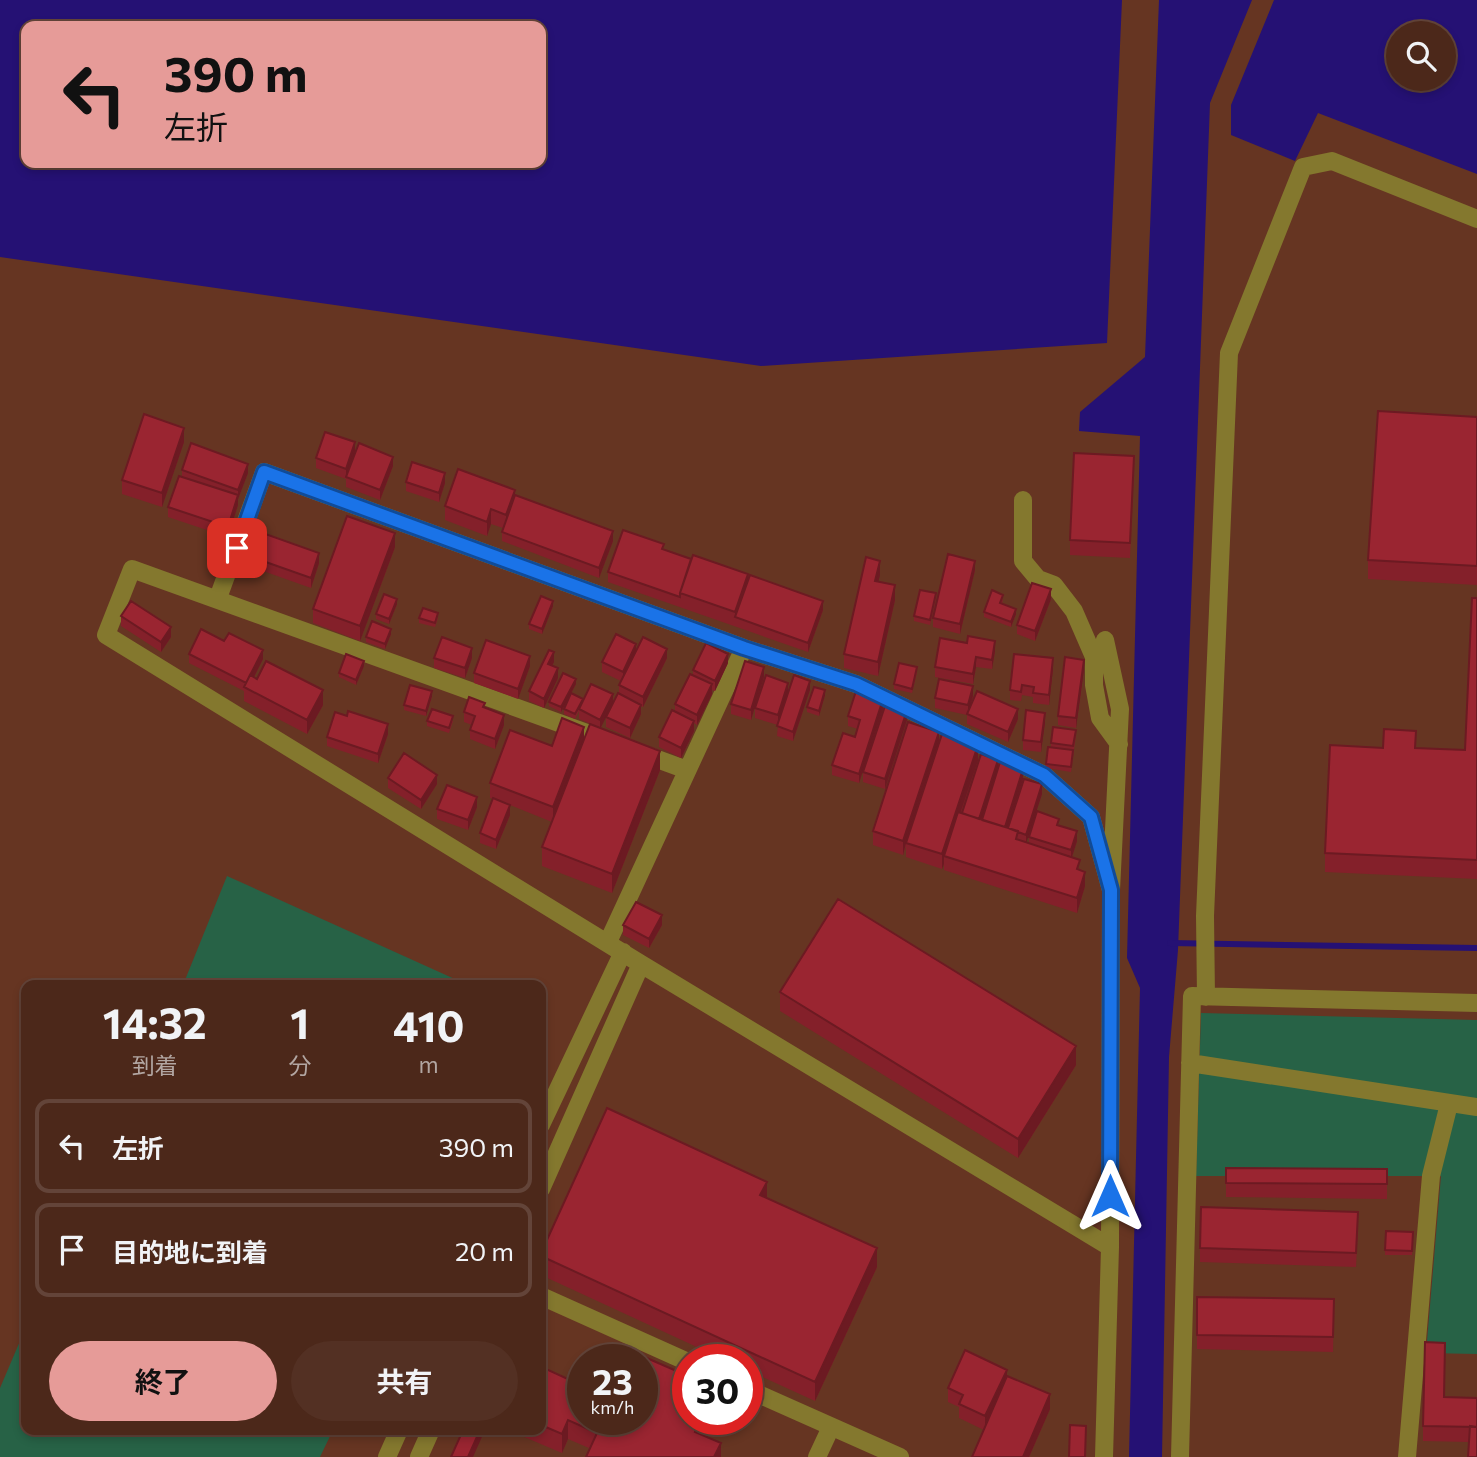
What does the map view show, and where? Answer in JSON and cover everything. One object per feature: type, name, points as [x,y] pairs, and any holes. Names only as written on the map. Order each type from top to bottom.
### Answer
[{"type":"street","points":[[1206,997],[1205,916],[1229,353],[1303,167],[1332,162],[1477,219]]},
{"type":"street","points":[[218,598],[264,472],[744,648],[856,684],[1044,775],[1091,817],[1111,890]]},
{"type":"street","points":[[1023,500],[1023,561],[1038,579],[1054,585],[1074,611],[1094,657],[1094,685],[1100,718],[1119,744]]},
{"type":"street","points":[[687,769],[132,569],[106,635],[641,964],[1110,1247]]},
{"type":"street","points":[[1104,1457],[1110,1247],[1111,890],[1120,709],[1105,640]]},
{"type":"street","points":[[546,1113],[687,769],[744,648]]},
{"type":"street","points":[[546,1178],[641,964]]},
{"type":"street","points":[[1180,1457],[1192,996],[1477,1003]]},
{"type":"street","points":[[1190,1063],[1477,1107]]},
{"type":"street","points":[[1407,1457],[1431,1176],[1449,1104]]},
{"type":"street","points":[[546,1298],[672,1355]]},
{"type":"street","points":[[763,1396],[900,1457]]},
{"type":"street","points":[[817,1457],[831,1427]]},
{"type":"street","points":[[387,1457],[397,1435]]},
{"type":"street","points":[[419,1457],[429,1435]]},
{"type":"green space","points":[[227,876],[457,980],[185,980]]},
{"type":"green space","points":[[1201,1013],[1477,1020],[1477,1354],[1426,1353],[1441,1176],[1196,1176]]},
{"type":"green space","points":[[21,1339],[21,1435],[331,1435],[320,1457],[0,1457],[0,1388]]},
{"type":"shaded area","points":[[0,0],[1122,0],[1107,343],[761,366],[0,257]]},
{"type":"shaded area","points":[[1159,0],[1252,0],[1210,103],[1178,950],[1169,1057],[1162,1457],[1129,1457],[1140,988],[1127,958],[1140,436],[1079,431],[1080,412],[1145,357]]},
{"type":"shaded area","points":[[1274,0],[1477,0],[1477,174],[1318,113],[1295,161],[1231,135],[1231,105]]},
{"type":"building","points":[[1378,411],[1477,417],[1477,566],[1368,560]]},
{"type":"building","points":[[144,414],[184,428],[162,493],[122,480]]},
{"type":"building","points":[[325,432],[355,442],[346,469],[316,458]]},
{"type":"building","points":[[191,443],[248,464],[238,490],[182,470]]},
{"type":"building","points":[[359,443],[393,457],[380,490],[346,477]]},
{"type":"building","points":[[1074,453],[1134,456],[1130,543],[1070,540]]},
{"type":"building","points":[[412,462],[445,473],[439,493],[406,482]]},
{"type":"building","points":[[458,469],[515,490],[506,515],[491,509],[487,522],[445,506]]},
{"type":"building","points":[[179,476],[238,495],[228,527],[168,507]]},
{"type":"building","points":[[515,495],[613,531],[599,568],[502,532]]},
{"type":"building","points":[[347,516],[395,533],[360,626],[313,609]]},
{"type":"building","points":[[254,530],[319,553],[311,578],[246,555]]},
{"type":"building","points":[[623,530],[664,544],[662,549],[691,559],[680,597],[608,572]]},
{"type":"building","points":[[948,554],[975,561],[960,624],[933,618]]},
{"type":"building","points":[[693,555],[748,574],[735,612],[680,593]]},
{"type":"building","points":[[866,557],[880,561],[875,581],[895,585],[878,662],[844,654]]},
{"type":"building","points":[[750,575],[823,601],[808,643],[735,617]]},
{"type":"building","points":[[1032,583],[1051,589],[1035,631],[1017,625]]},
{"type":"building","points":[[920,590],[936,593],[930,620],[914,616]]},
{"type":"building","points":[[992,590],[1003,595],[1000,603],[1016,609],[1011,622],[984,612]]},
{"type":"building","points":[[384,594],[397,599],[389,619],[376,614]]},
{"type":"building","points":[[541,596],[553,601],[542,629],[529,624]]},
{"type":"building","points":[[1472,598],[1477,598],[1477,860],[1325,853],[1330,745],[1383,748],[1384,729],[1416,731],[1415,748],[1465,750]]},
{"type":"building","points":[[131,601],[171,627],[161,642],[121,616]]},
{"type":"building","points":[[423,608],[438,613],[435,623],[419,618]]},
{"type":"building","points":[[372,621],[391,629],[385,644],[366,637]]},
{"type":"building","points":[[201,629],[224,641],[229,633],[263,650],[246,683],[189,654]]},
{"type":"building","points":[[616,634],[636,644],[623,672],[602,662]]},
{"type":"building","points":[[968,636],[995,641],[992,660],[976,657],[973,674],[935,667],[940,638],[967,643]]},
{"type":"building","points":[[442,637],[472,648],[465,668],[434,658]]},
{"type":"building","points":[[643,637],[667,649],[643,697],[619,685]]},
{"type":"building","points":[[486,640],[530,656],[518,689],[474,673]]},
{"type":"building","points":[[706,643],[728,654],[715,681],[693,670]]},
{"type":"building","points":[[549,650],[554,652],[548,664],[558,668],[544,699],[529,691]]},
{"type":"building","points":[[346,654],[364,661],[356,680],[339,673]]},
{"type":"building","points":[[1014,654],[1053,658],[1049,695],[1033,693],[1034,687],[1022,685],[1021,692],[1010,690]]},
{"type":"building","points":[[1065,657],[1084,660],[1076,718],[1058,716]]},
{"type":"building","points":[[266,661],[323,690],[307,720],[244,687],[250,675],[257,679]]},
{"type":"building","points":[[745,661],[764,667],[751,710],[731,704]]},
{"type":"building","points":[[899,663],[917,667],[912,689],[894,684]]},
{"type":"building","points":[[563,673],[576,679],[561,707],[549,702]]},
{"type":"building","points":[[690,674],[712,684],[697,715],[675,704]]},
{"type":"building","points":[[766,675],[788,683],[778,715],[755,708]]},
{"type":"building","points":[[794,675],[810,681],[793,732],[777,726]]},
{"type":"building","points":[[939,679],[973,686],[968,705],[935,698]]},
{"type":"building","points":[[591,684],[613,694],[600,720],[579,709]]},
{"type":"building","points":[[410,685],[432,691],[426,711],[404,705]]},
{"type":"building","points":[[814,687],[825,690],[819,711],[807,707]]},
{"type":"building","points":[[856,691],[883,699],[859,774],[832,765],[843,733],[855,737],[860,720],[848,716]]},
{"type":"building","points":[[977,691],[1018,709],[1008,732],[967,714]]},
{"type":"building","points":[[571,693],[583,699],[575,714],[564,709]]},
{"type":"building","points":[[618,693],[641,705],[630,728],[606,717]]},
{"type":"building","points":[[469,697],[485,703],[483,707],[504,715],[495,739],[470,730],[475,716],[464,712]]},
{"type":"building","points":[[886,703],[907,710],[885,779],[863,772]]},
{"type":"building","points":[[432,709],[453,716],[449,728],[427,721]]},
{"type":"building","points":[[672,710],[694,721],[681,748],[659,737]]},
{"type":"building","points":[[1026,710],[1045,713],[1041,742],[1023,740]]},
{"type":"building","points":[[348,711],[388,724],[378,754],[327,737],[335,712],[347,716]]},
{"type":"building","points":[[562,718],[584,727],[553,807],[490,783],[510,730],[552,746]]},
{"type":"building","points":[[908,722],[939,732],[903,841],[873,831]]},
{"type":"building","points":[[590,724],[660,751],[612,874],[542,847]]},
{"type":"building","points":[[1053,727],[1076,730],[1073,746],[1051,743]]},
{"type":"building","points":[[942,734],[978,745],[942,854],[906,843]]},
{"type":"building","points":[[1048,747],[1073,750],[1071,767],[1046,764]]},
{"type":"building","points":[[404,753],[437,775],[421,800],[388,778]]},
{"type":"building","points":[[981,754],[998,760],[979,819],[962,813]]},
{"type":"building","points":[[1000,762],[1023,769],[1005,827],[982,820]]},
{"type":"building","points":[[1024,779],[1042,784],[1026,835],[1008,828]]},
{"type":"building","points":[[447,785],[477,797],[468,820],[437,809]]},
{"type":"building","points":[[493,798],[510,805],[496,840],[480,833]]},
{"type":"building","points":[[1037,811],[1059,819],[1057,825],[1077,831],[1071,850],[1029,837]]},
{"type":"building","points":[[958,812],[1018,831],[1016,839],[1080,860],[1077,869],[1085,872],[1077,898],[944,856]]},
{"type":"building","points":[[838,899],[1076,1046],[1018,1139],[780,992]]},
{"type":"building","points":[[636,902],[662,915],[649,939],[623,925]]},
{"type":"building","points":[[607,1108],[767,1182],[760,1195],[877,1248],[815,1382],[763,1358],[763,1344],[732,1344],[546,1258],[546,1242]]},
{"type":"building","points":[[1226,1168],[1387,1169],[1387,1184],[1226,1183]]},
{"type":"building","points":[[1201,1207],[1358,1212],[1356,1253],[1200,1248]]},
{"type":"building","points":[[1386,1231],[1413,1232],[1412,1251],[1385,1250]]},
{"type":"building","points":[[1197,1297],[1334,1299],[1333,1337],[1197,1335]]},
{"type":"building","points":[[1425,1342],[1445,1343],[1444,1397],[1477,1398],[1477,1427],[1423,1426]]},
{"type":"building","points":[[965,1350],[1007,1370],[985,1416],[959,1404],[963,1395],[948,1388]]},
{"type":"building","points":[[658,1363],[672,1369],[672,1435],[702,1435],[721,1443],[714,1457],[586,1457],[596,1435],[658,1435]]},
{"type":"building","points":[[546,1369],[567,1379],[567,1422],[562,1434],[546,1427]]},
{"type":"building","points":[[1007,1376],[1050,1394],[1023,1457],[972,1457]]},
{"type":"building","points":[[1070,1425],[1086,1426],[1085,1457],[1069,1457]]},
{"type":"building","points":[[1470,1426],[1477,1427],[1477,1457],[1468,1457]]},
{"type":"building","points":[[461,1435],[478,1435],[468,1457],[451,1457]]},
{"type":"waterway","points":[[1170,943],[1477,948]]},
{"type":"route","points":[[237,548],[264,472],[744,648],[856,684],[1044,775],[1091,817],[1111,890],[1110,1196]]}]
